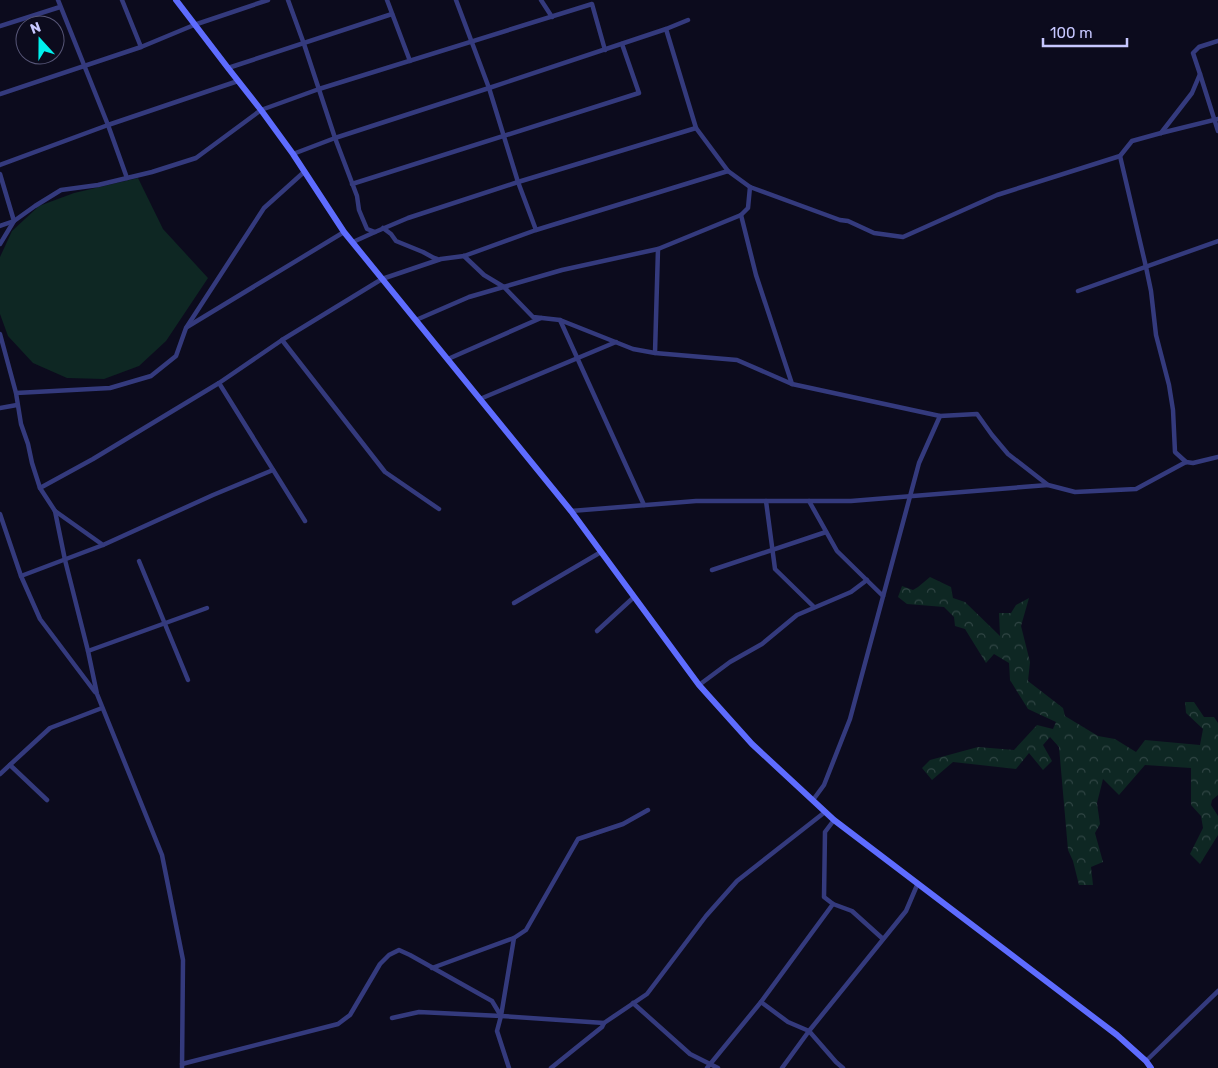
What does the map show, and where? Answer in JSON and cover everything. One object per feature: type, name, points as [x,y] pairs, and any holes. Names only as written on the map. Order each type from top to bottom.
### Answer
[{"type":"street","points":[[58,0],[127,178]]},
{"type":"street","points":[[122,0],[140,47]]},
{"type":"street","points":[[176,0],[293,154],[344,232],[571,511],[699,686],[752,744],[834,820],[1116,1034],[1146,1061],[1151,1068]]},
{"type":"street","points":[[0,94],[140,47],[194,25],[268,0]]},
{"type":"street","points":[[288,0],[357,196],[359,210],[367,229],[375,232]]},
{"type":"street","points":[[387,0],[410,61]]},
{"type":"street","points":[[456,0],[489,88],[518,182],[536,230]]},
{"type":"street","points":[[541,0],[552,17]]},
{"type":"street","points":[[0,226],[14,221],[61,190],[98,185],[152,172],[196,158],[261,110],[319,89],[592,4],[605,50]]},
{"type":"street","points":[[0,26],[60,7]]},
{"type":"street","points":[[228,68],[392,14]]},
{"type":"street","points":[[293,154],[335,138],[605,50],[688,20]]},
{"type":"street","points":[[666,29],[696,128],[728,171],[750,187],[840,220],[848,221],[874,233],[903,237],[997,195],[1120,156],[1132,141],[1217,120]]},
{"type":"street","points":[[1218,41],[1199,47],[1193,53],[1217,120],[1218,131]]},
{"type":"street","points":[[352,184],[639,93],[622,44]]},
{"type":"street","points":[[1161,133],[1192,93],[1200,74]]},
{"type":"street","points":[[0,165],[108,125],[238,81]]},
{"type":"street","points":[[353,242],[383,228],[518,182],[696,128]]},
{"type":"street","points":[[1120,156],[1146,267],[1156,335],[1170,385],[1175,452],[1186,462],[1193,463],[1218,458]]},
{"type":"street","points":[[40,488],[93,459],[219,383],[282,340],[382,279],[441,259],[464,256],[536,230],[728,171]]},
{"type":"street","points":[[16,393],[110,388],[152,376],[176,356],[186,328],[264,208],[304,172]]},
{"type":"street","points":[[0,174],[14,221],[0,244]]},
{"type":"street","points":[[416,320],[469,297],[562,270],[658,249],[741,215],[748,208],[750,187]]},
{"type":"street","points":[[741,215],[756,275],[792,384]]},
{"type":"street","points":[[383,228],[396,241],[434,258],[441,259]]},
{"type":"street","points":[[186,328],[344,232]]},
{"type":"street","points":[[1078,291],[1218,241]]},
{"type":"street","points":[[655,353],[658,249]]},
{"type":"street","points":[[464,256],[484,275],[504,287],[533,317],[560,320],[634,349],[655,353],[737,360],[792,384],[940,416],[977,414],[992,436],[1008,454],[1048,485]]},
{"type":"street","points":[[448,359],[543,318]]},
{"type":"street","points":[[560,320],[644,505]]},
{"type":"street","points":[[0,334],[2,348],[16,393],[21,424],[40,488],[56,511],[102,545]]},
{"type":"street","points":[[282,340],[385,472],[438,509]]},
{"type":"street","points":[[480,399],[616,342]]},
{"type":"street","points":[[219,383],[304,521]]},
{"type":"street","points":[[0,408],[17,405]]},
{"type":"street","points":[[813,800],[824,785],[850,719],[919,463],[940,416]]},
{"type":"street","points":[[571,511],[696,501],[851,501],[1048,485],[1075,492],[1136,489],[1186,462]]},
{"type":"street","points":[[21,576],[102,545],[273,470]]},
{"type":"street","points":[[766,501],[775,569],[814,607]]},
{"type":"street","points":[[809,501],[837,551],[883,596]]},
{"type":"street","points":[[56,511],[65,560],[97,694],[162,855],[183,960],[182,1066],[338,1024],[350,1015],[380,964],[389,955],[399,950],[492,1001],[501,1016]]},
{"type":"street","points":[[0,514],[1,522],[21,576],[40,619],[97,694]]},
{"type":"street","points":[[712,570],[826,532]]},
{"type":"street","points":[[514,603],[601,552]]},
{"type":"street","points":[[139,561],[188,680]]},
{"type":"street","points":[[699,686],[730,662],[762,644],[797,614],[851,592],[867,580]]},
{"type":"street","points":[[597,631],[634,597]]},
{"type":"street","points":[[88,651],[207,608]]},
{"type":"street","points":[[0,774],[50,728],[102,708]]},
{"type":"street","points":[[10,764],[46,800]]},
{"type":"street","points":[[432,968],[514,938],[526,930],[578,839],[623,824],[648,810]]},
{"type":"street","points":[[551,1068],[602,1027],[604,1022],[647,994],[706,916],[737,881],[825,812]]},
{"type":"street","points":[[834,820],[825,832],[824,897],[833,904],[852,911],[883,939]]},
{"type":"street","points":[[782,1068],[809,1031],[906,911],[918,883]]},
{"type":"street","points":[[709,1066],[761,1002],[833,904]]},
{"type":"street","points":[[509,1068],[497,1031],[514,938]]},
{"type":"street","points":[[1146,1061],[1218,991]]},
{"type":"street","points":[[761,1002],[788,1022],[809,1031],[843,1068]]},
{"type":"street","points":[[633,1003],[690,1054],[709,1066],[718,1068]]},
{"type":"street","points":[[392,1018],[419,1012],[604,1022]]},
{"type":"green space","points":[[138,178],[163,229],[208,278],[166,341],[139,366],[104,379],[67,378],[33,363],[8,336],[0,314],[0,257],[12,231],[39,206],[74,193]]},
{"type":"green space","points":[[930,577],[951,587],[953,598],[965,602],[1000,636],[999,613],[1011,613],[1016,605],[1029,598],[1021,626],[1030,662],[1028,681],[1063,708],[1065,716],[1098,736],[1115,739],[1136,752],[1145,740],[1200,745],[1203,729],[1186,713],[1185,702],[1194,702],[1204,717],[1214,717],[1218,723],[1218,795],[1212,800],[1211,805],[1218,816],[1218,835],[1200,864],[1190,854],[1203,828],[1201,816],[1191,805],[1191,768],[1145,765],[1119,795],[1103,779],[1097,803],[1100,824],[1095,833],[1103,862],[1091,867],[1093,885],[1079,885],[1068,850],[1059,747],[1050,737],[1043,745],[1052,761],[1043,770],[1029,753],[1016,769],[953,762],[932,780],[922,768],[930,760],[978,747],[1014,750],[1037,725],[1053,729],[1056,722],[1028,709],[1010,680],[1009,663],[994,654],[986,663],[965,629],[955,626],[954,617],[944,607],[907,604],[898,597],[902,586],[913,590]]}]
